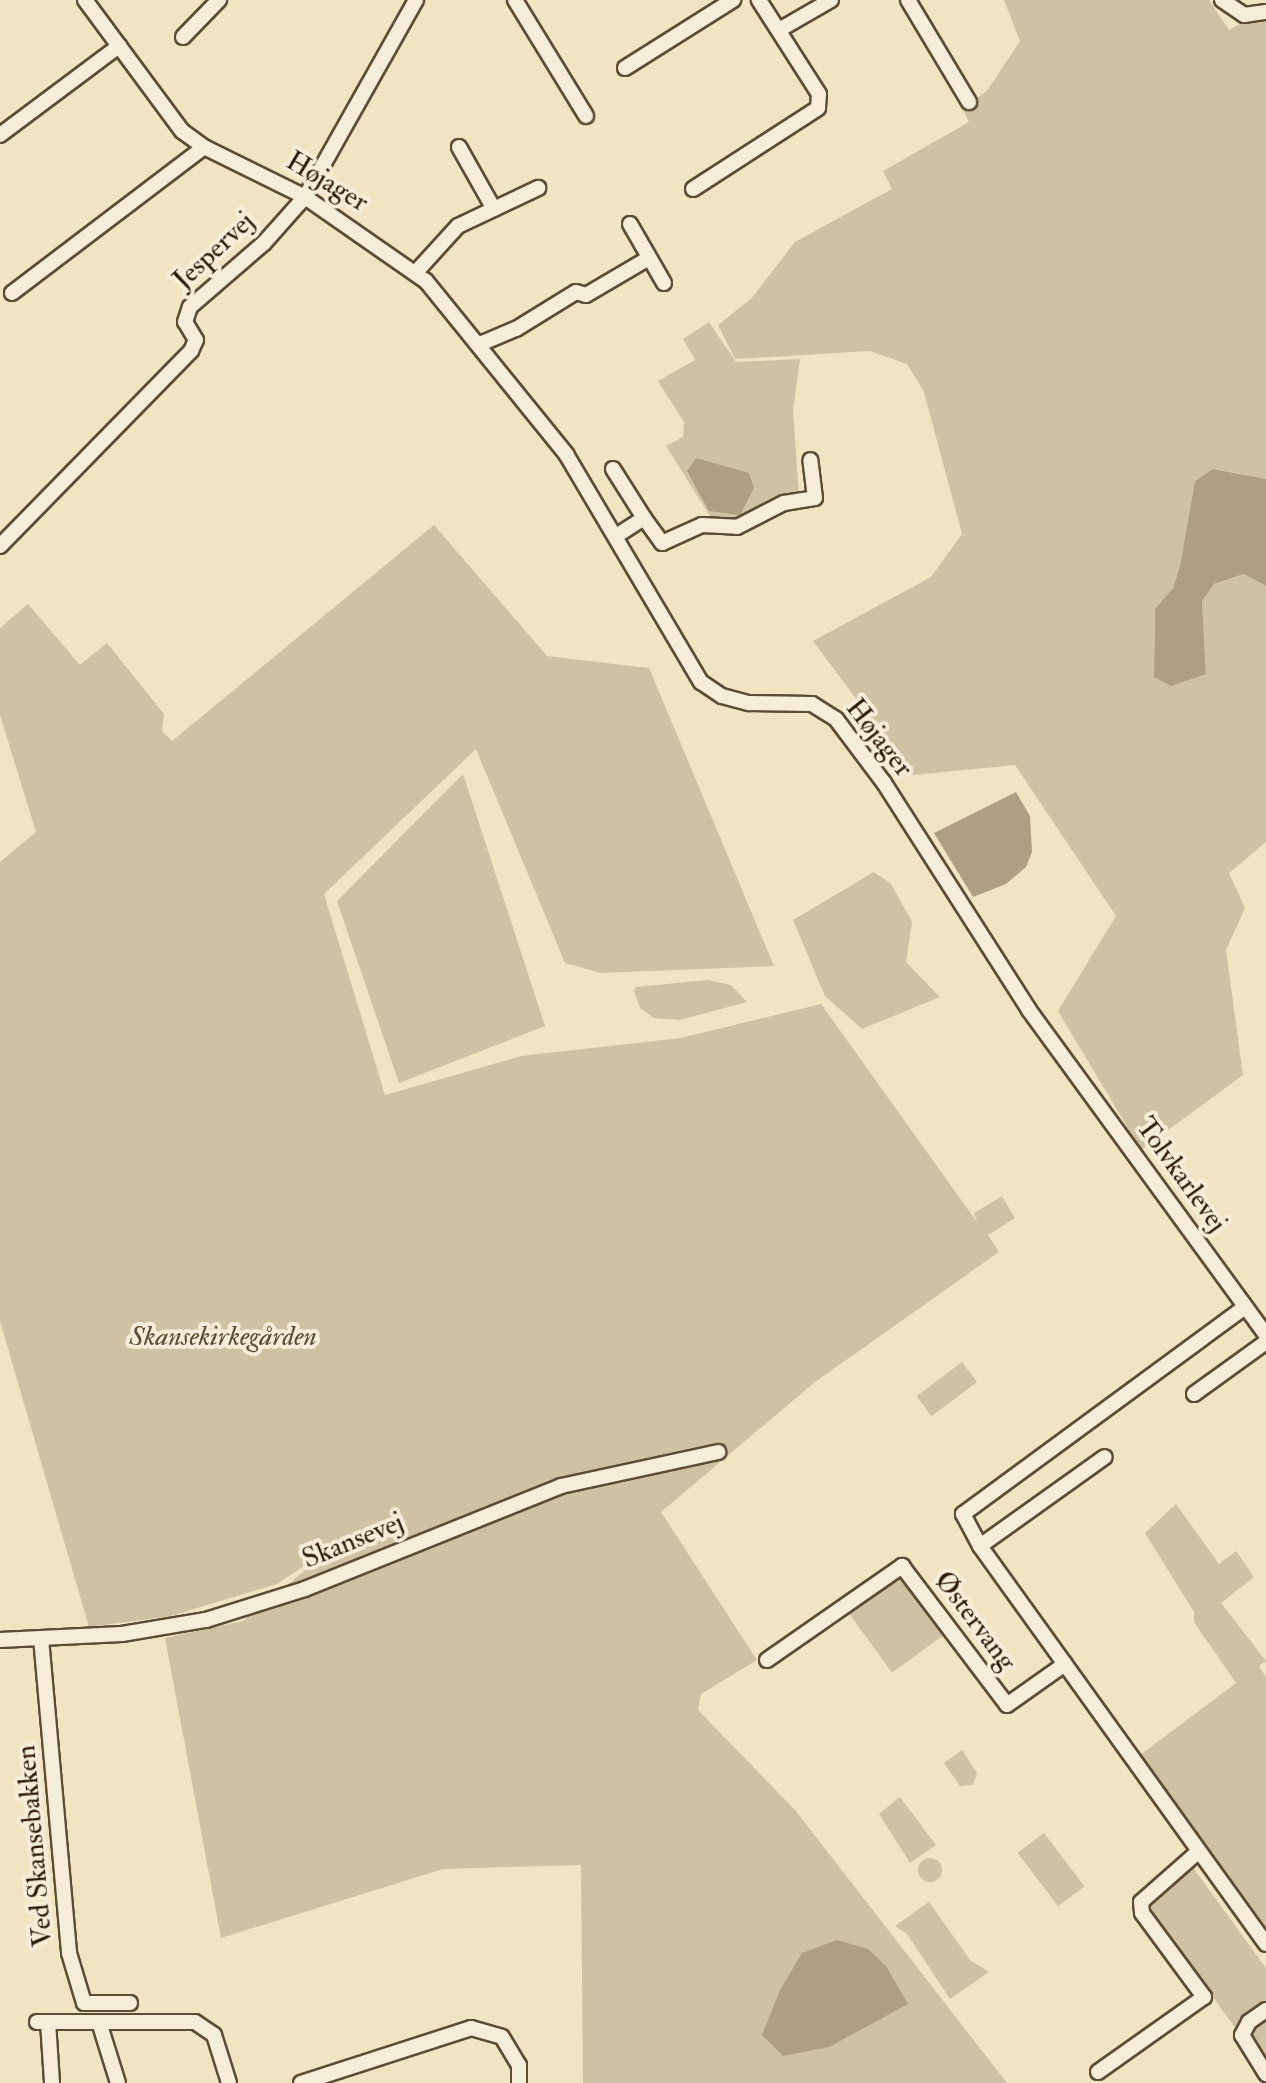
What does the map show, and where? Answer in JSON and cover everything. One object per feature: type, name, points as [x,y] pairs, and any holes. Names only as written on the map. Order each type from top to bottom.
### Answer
[{"type":"street","name":"Højager","points":[[85,0],[182,131],[204,147],[305,197],[417,271],[480,344],[566,454],[701,682],[722,696],[749,703],[812,704],[836,719],[884,783],[1029,1010],[1055,1045]]},
{"type":"street","points":[[183,37],[219,0]]},
{"type":"street","name":"Jespervej","points":[[0,546],[191,351],[196,340],[185,322],[190,307],[264,243],[305,197],[416,0]]},
{"type":"street","points":[[515,0],[586,116]]},
{"type":"street","points":[[625,68],[733,0]]},
{"type":"street","points":[[693,189],[818,108],[819,94],[759,0]]},
{"type":"street","points":[[779,30],[831,0]]},
{"type":"street","points":[[908,0],[969,102]]},
{"type":"street","points":[[1222,0],[1244,15],[1266,12]]},
{"type":"street","points":[[0,135],[119,46]]},
{"type":"street","points":[[12,293],[204,147]]},
{"type":"street","points":[[459,147],[494,209]]},
{"type":"street","points":[[417,271],[458,226],[538,188]]},
{"type":"street","points":[[630,224],[664,283]]},
{"type":"street","points":[[480,344],[516,329],[576,292],[586,295],[649,258]]},
{"type":"street","points":[[613,469],[662,543],[702,525],[737,527],[784,503],[815,498],[810,460]]},
{"type":"street","points":[[616,536],[644,518]]},
{"type":"street","name":"Tolvkarlevej","points":[[1055,1045],[1266,1335]]},
{"type":"street","name":"Østervang","points":[[1245,1307],[967,1506],[965,1523],[1266,1944]]},
{"type":"street","points":[[1194,1394],[1266,1342]]},
{"type":"street","name":"Skansevej","points":[[0,1640],[164,1628],[257,1607],[561,1486],[718,1452]]},
{"type":"street","name":"Østervang","points":[[980,1546],[1105,1457]]},
{"type":"street","name":"Østervang","points":[[767,1660],[902,1566],[1007,1705],[1065,1664]]},
{"type":"street","name":"Ved Skansebakken","points":[[41,1638],[69,1953],[84,2003],[130,2003]]},
{"type":"street","points":[[1098,2072],[1204,1997],[1142,1913],[1141,1902],[1198,1852]]},
{"type":"street","points":[[1266,2010],[1249,2022],[1242,2035],[1266,2074]]},
{"type":"street","points":[[52,2083],[42,2022],[206,2026],[229,2083]]},
{"type":"street","points":[[99,2022],[118,2083]]},
{"type":"street","points":[[301,2083],[471,2028],[502,2037],[519,2065],[519,2083]]},
{"type":"green space","points":[[1004,0],[1209,0],[1229,30],[1266,10],[1266,479],[1214,469],[1195,481],[1180,566],[1173,588],[1155,609],[1154,677],[1206,674],[1202,601],[1214,584],[1245,574],[1266,586],[1266,842],[1229,873],[1245,908],[1226,950],[1243,1075],[1141,1150],[1058,1011],[1116,916],[1015,765],[913,775],[813,641],[931,577],[962,534],[924,392],[907,364],[870,351],[735,359],[718,325],[751,299],[795,242],[892,189],[883,171],[969,122],[962,108],[987,91],[1020,41]]},
{"type":"green space","points":[[709,322],[736,362],[800,359],[793,411],[799,496],[735,524],[715,524],[666,446],[683,437],[684,422],[658,381],[695,360],[683,339]]},
{"type":"green space","name":"Skansekirkegården","points":[[434,525],[547,656],[649,668],[774,966],[601,973],[565,963],[476,749],[324,894],[385,1095],[521,1056],[681,1038],[821,1004],[977,1222],[974,1213],[1002,1196],[1015,1218],[988,1235],[999,1252],[815,1382],[661,1512],[757,1660],[701,1694],[698,1710],[795,1810],[1007,2083],[583,2083],[581,1865],[443,1869],[221,1938],[165,1638],[243,1621],[341,1541],[277,1584],[171,1616],[89,1627],[0,1321],[0,862],[36,832],[0,715],[0,628],[28,604],[80,665],[107,643],[164,714],[162,731],[172,741]]},
{"type":"green space","points":[[463,774],[545,1026],[399,1083],[337,901]]},
{"type":"green space","points":[[874,872],[891,884],[912,922],[906,962],[940,997],[862,1029],[825,996],[793,920]]},
{"type":"green space","points":[[708,980],[731,985],[747,1002],[680,1020],[654,1018],[640,1008],[634,991],[636,987]]},
{"type":"green space","points":[[962,1362],[977,1382],[932,1416],[916,1396]]},
{"type":"green space","points":[[1176,1504],[1219,1564],[1236,1551],[1254,1577],[1221,1603],[1266,1661],[1259,1666],[1266,1677],[1266,1928],[1140,1755],[1236,1683],[1194,1622],[1194,1612],[1145,1533]]},
{"type":"green space","points":[[898,1572],[944,1635],[892,1673],[846,1610]]},
{"type":"green space","points":[[962,1750],[977,1773],[973,1785],[960,1786],[944,1763]]},
{"type":"green space","points":[[900,1797],[936,1845],[910,1863],[879,1814]]},
{"type":"green space","points":[[1044,1833],[1084,1887],[1058,1906],[1018,1853]]},
{"type":"green space","points":[[925,1858],[935,1858],[942,1865],[942,1875],[935,1882],[925,1882],[918,1875],[918,1865]]},
{"type":"green space","points":[[1194,1869],[1266,1968],[1266,2070],[1145,1904]]},
{"type":"green space","points":[[929,1902],[970,1960],[989,1972],[950,1999],[907,1934],[895,1926]]},
{"type":"shaded area","points":[[696,458],[749,473],[754,488],[740,515],[709,511],[687,471]]},
{"type":"shaded area","points":[[1213,469],[1266,479],[1266,586],[1244,574],[1214,584],[1202,601],[1206,674],[1171,686],[1154,677],[1155,609],[1173,588],[1180,566],[1195,481]]},
{"type":"shaded area","points":[[1016,792],[1030,816],[1032,852],[1026,867],[1006,884],[973,897],[934,833]]},
{"type":"shaded area","points":[[837,1940],[868,1949],[886,1966],[908,2004],[829,2047],[783,2056],[762,2035],[780,1990],[802,1953]]}]
